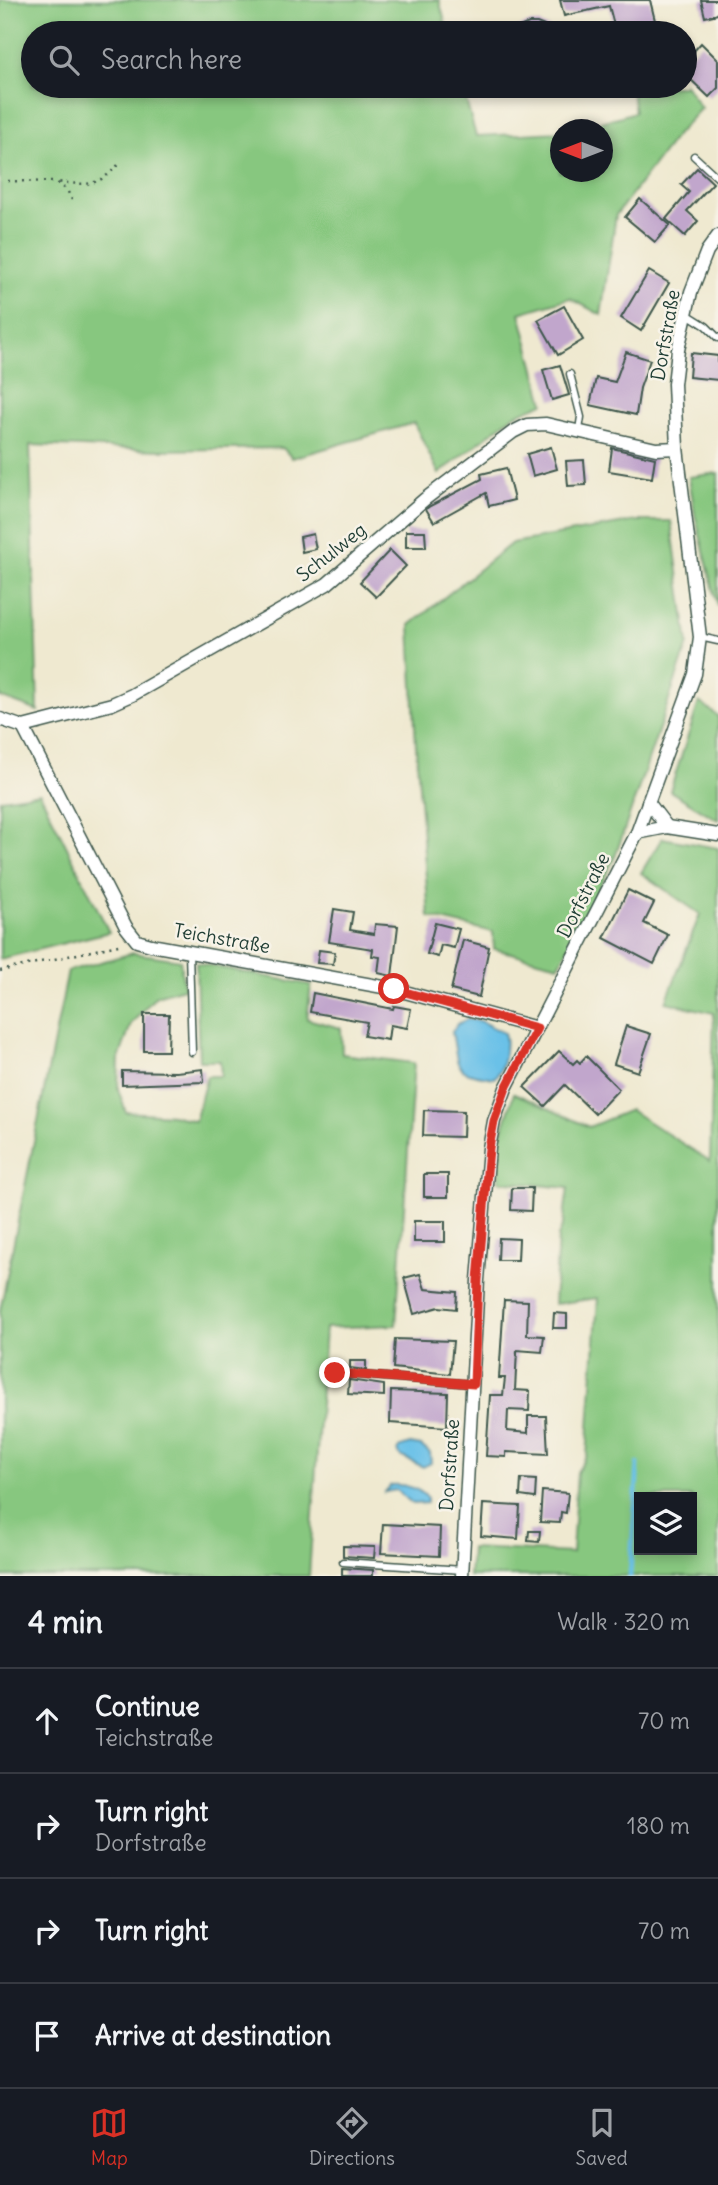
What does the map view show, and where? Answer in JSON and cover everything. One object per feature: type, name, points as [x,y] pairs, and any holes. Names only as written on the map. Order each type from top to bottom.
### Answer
[{"type":"street","name":"Dorfstraße","points":[[462,1573],[478,1280],[489,1148],[494,1121],[506,1088],[637,833],[695,674],[700,637],[677,448],[674,384],[685,313],[698,270],[718,236]]},
{"type":"street","name":"Schulweg","points":[[23,727],[112,704],[132,695],[327,584],[425,499],[527,425],[547,424],[656,449],[677,448]]},
{"type":"street","points":[[0,719],[23,727],[126,927],[137,941]]},
{"type":"street","points":[[648,802],[667,827]]},
{"type":"street","points":[[637,833],[667,827],[718,835]]},
{"type":"street","name":"Teichstraße","points":[[137,941],[394,989],[537,1028]]},
{"type":"lane","points":[[694,156],[718,178]]},
{"type":"lane","points":[[685,313],[706,326],[718,338]]},
{"type":"lane","points":[[570,374],[581,417],[579,430]]},
{"type":"lane","points":[[700,637],[718,641]]},
{"type":"lane","points":[[189,952],[192,1052]]},
{"type":"lane","points":[[335,1373],[474,1384]]},
{"type":"lane","points":[[343,1562],[462,1573]]},
{"type":"path","points":[[8,181],[89,184],[103,180],[117,165]]},
{"type":"path","points":[[56,182],[67,190],[72,200]]},
{"type":"path","points":[[0,971],[137,941]]},
{"type":"green space","points":[[0,0],[439,0],[445,21],[21,21],[21,98],[465,98],[476,136],[550,132],[550,182],[613,182],[612,119],[635,112],[633,98],[694,98],[701,108],[678,133],[616,215],[601,315],[570,298],[520,313],[544,403],[514,415],[439,474],[414,423],[292,458],[283,448],[159,450],[30,445],[38,711],[0,697]]},
{"type":"green space","points":[[718,473],[718,607],[695,515],[689,477]]},
{"type":"green space","points":[[636,521],[671,521],[688,644],[615,857],[559,965],[494,949],[493,932],[429,917],[410,625],[512,543]]},
{"type":"green space","points":[[699,702],[718,716],[718,820],[670,791]]},
{"type":"green space","points":[[40,793],[109,932],[0,959],[0,799]]},
{"type":"green space","points":[[662,838],[718,848],[718,1576],[469,1576],[471,1548],[572,1553],[577,1472],[587,1456],[598,1298],[554,1304],[558,1237],[563,1224],[568,1188],[499,1181],[499,1142],[514,1093],[589,1127],[630,1110],[710,1161],[714,1013],[666,1002],[700,914],[641,873]]},
{"type":"green space","points":[[133,953],[180,960],[184,988],[156,996],[131,1024],[119,1059],[118,1089],[126,1112],[172,1115],[195,1121],[207,1076],[221,1076],[220,1061],[199,1061],[196,963],[311,985],[307,1019],[341,1028],[342,1054],[414,1063],[396,1325],[325,1328],[309,1576],[0,1576],[0,1311],[68,971]]},
{"type":"water","points":[[468,1019],[480,1021],[504,1033],[504,1057],[494,1078],[464,1071],[460,1067],[452,1032],[457,1024]]},
{"type":"water","points":[[410,1444],[421,1446],[430,1453],[431,1463],[423,1467],[400,1456],[398,1450]]},
{"type":"water","points":[[391,1485],[415,1489],[427,1497],[427,1503],[413,1504],[396,1490],[385,1492]]},
{"type":"building","points":[[560,0],[650,0],[655,21],[613,21],[609,6],[564,16]]},
{"type":"building","points":[[701,0],[718,0],[718,14],[705,17]]},
{"type":"building","points":[[701,43],[718,60],[718,88],[709,97],[697,86],[697,48]]},
{"type":"building","points":[[697,168],[713,183],[687,211],[698,221],[685,236],[666,219],[689,192],[681,185]]},
{"type":"building","points":[[640,199],[670,225],[655,242],[625,217]]},
{"type":"building","points":[[649,271],[669,283],[641,331],[621,318]]},
{"type":"building","points":[[564,306],[583,340],[558,355],[538,320]]},
{"type":"building","points":[[626,352],[650,360],[640,388],[636,415],[590,405],[596,378],[615,382]]},
{"type":"building","points":[[691,353],[718,356],[718,380],[689,377]]},
{"type":"building","points":[[560,365],[569,395],[552,400],[543,370]]},
{"type":"building","points":[[551,447],[557,469],[533,476],[527,454]]},
{"type":"building","points":[[612,448],[655,458],[652,478],[609,471]]},
{"type":"building","points":[[584,460],[586,485],[568,486],[566,461]]},
{"type":"building","points":[[506,468],[514,500],[489,506],[486,493],[434,522],[426,509],[430,506],[482,479],[481,474]]},
{"type":"building","points":[[406,531],[425,531],[426,547],[406,547]]},
{"type":"building","points":[[313,534],[316,549],[302,552],[300,537]]},
{"type":"building","points":[[390,550],[406,566],[376,597],[360,582]]},
{"type":"building","points":[[628,890],[654,903],[644,923],[668,935],[654,964],[604,938]]},
{"type":"building","points":[[334,909],[353,912],[350,930],[374,934],[375,924],[398,926],[392,976],[378,973],[380,957],[372,956],[373,949],[329,942]]},
{"type":"building","points":[[435,923],[459,929],[454,948],[441,945],[438,957],[427,954]]},
{"type":"building","points":[[463,940],[489,947],[479,997],[451,990]]},
{"type":"building","points":[[319,950],[335,952],[333,964],[317,963]]},
{"type":"building","points":[[313,993],[393,1009],[394,1006],[411,1009],[407,1028],[390,1025],[388,1040],[364,1036],[367,1022],[310,1012]]},
{"type":"building","points":[[144,1014],[169,1014],[168,1051],[144,1051]]},
{"type":"building","points":[[626,1026],[651,1034],[638,1072],[614,1064]]},
{"type":"building","points":[[559,1051],[573,1064],[577,1060],[580,1063],[586,1056],[619,1089],[595,1114],[565,1085],[545,1106],[524,1087]]},
{"type":"building","points":[[203,1069],[204,1082],[122,1085],[122,1071],[176,1072]]},
{"type":"building","points":[[424,1110],[464,1111],[463,1137],[423,1136]]},
{"type":"building","points":[[424,1174],[448,1174],[448,1197],[424,1197]]},
{"type":"building","points":[[512,1188],[532,1188],[531,1211],[511,1210]]},
{"type":"building","points":[[414,1221],[445,1221],[445,1242],[414,1242]]},
{"type":"building","points":[[499,1238],[519,1239],[518,1260],[498,1260]]},
{"type":"building","points":[[420,1274],[425,1289],[457,1292],[456,1309],[439,1307],[414,1314],[404,1278]]},
{"type":"building","points":[[504,1300],[528,1301],[527,1335],[544,1336],[542,1352],[517,1350],[515,1390],[530,1391],[529,1411],[508,1410],[507,1431],[528,1433],[528,1416],[546,1416],[548,1454],[506,1452],[506,1457],[486,1456],[490,1395],[503,1395],[505,1378],[499,1378]]},
{"type":"building","points":[[554,1313],[567,1314],[567,1328],[553,1328]]},
{"type":"building","points":[[395,1339],[453,1341],[450,1374],[393,1368]]},
{"type":"building","points":[[350,1361],[366,1361],[366,1370],[350,1368]]},
{"type":"building","points":[[349,1380],[384,1385],[384,1396],[348,1394]]},
{"type":"building","points":[[391,1391],[448,1393],[447,1427],[390,1423]]},
{"type":"building","points":[[521,1479],[536,1480],[535,1498],[520,1496]]},
{"type":"building","points":[[542,1491],[568,1493],[566,1513],[561,1512],[560,1523],[540,1522]]},
{"type":"building","points":[[483,1504],[520,1506],[518,1539],[481,1536]]},
{"type":"building","points":[[383,1524],[440,1527],[439,1556],[381,1553]]},
{"type":"building","points":[[529,1531],[540,1531],[539,1542],[528,1541]]},
{"type":"building","points":[[343,1546],[375,1547],[374,1558],[343,1556]]},
{"type":"building","points":[[342,1568],[373,1570],[373,1576],[342,1576]]},
{"type":"waterway","points":[[630,1576],[638,1464]]},
{"type":"route","points":[[335,1373],[474,1384],[478,1280],[489,1148],[494,1121],[506,1088],[537,1028],[394,989]]}]
